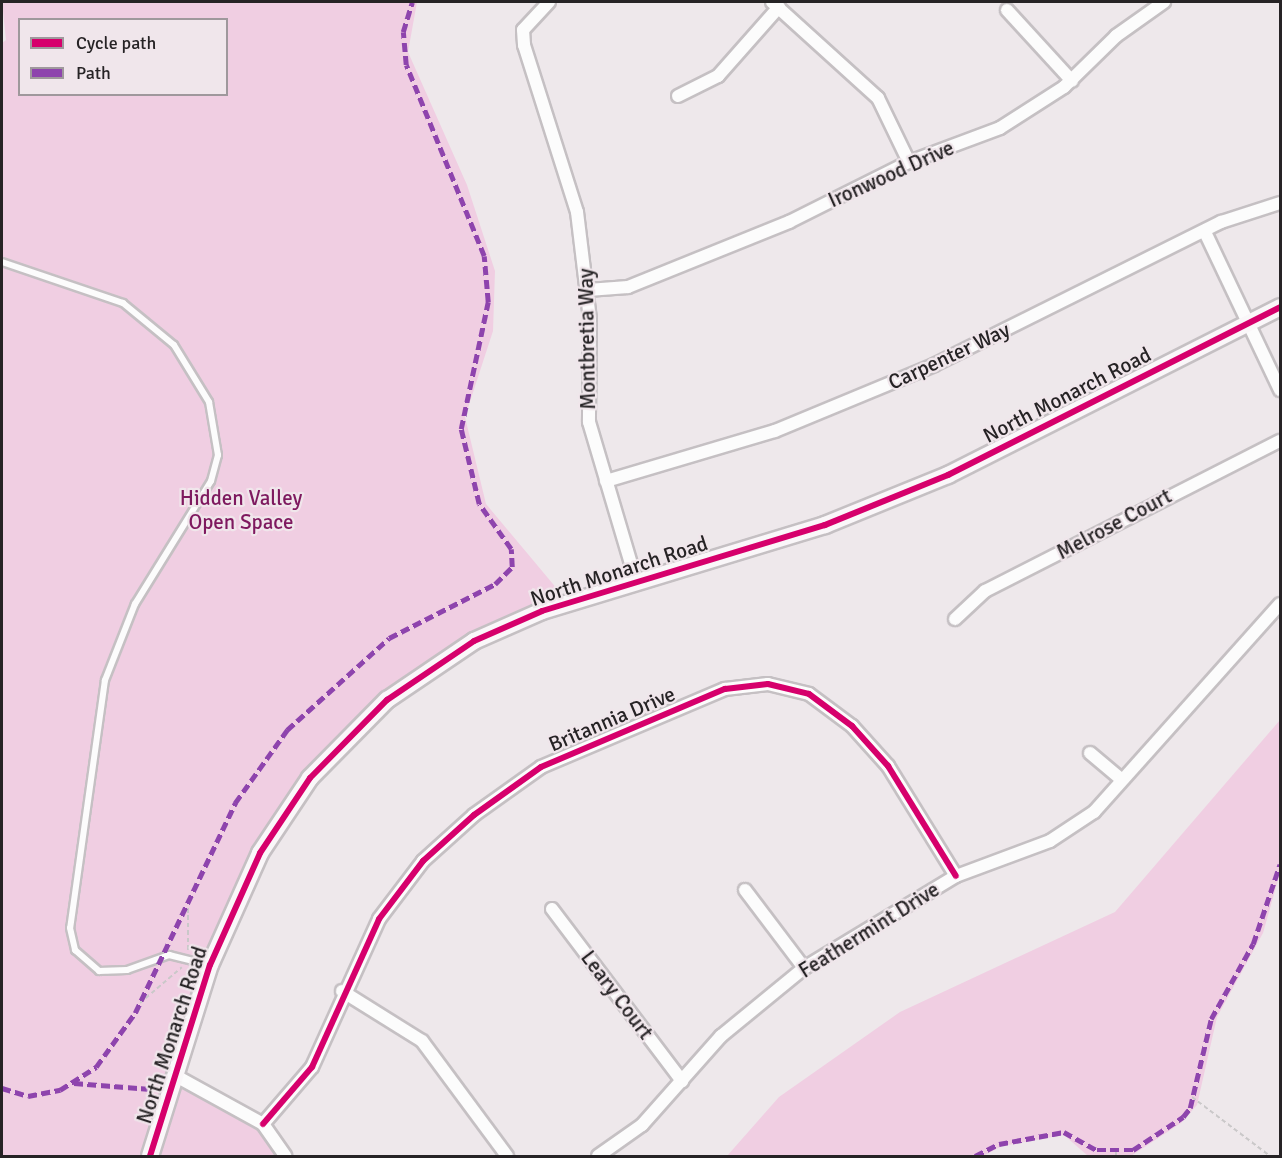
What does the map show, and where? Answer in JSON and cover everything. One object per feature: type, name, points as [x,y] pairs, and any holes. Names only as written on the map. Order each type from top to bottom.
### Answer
[{"type":"street","name":"Montbretia Way","points":[[549,2],[523,30],[524,45],[577,212],[588,290],[585,393],[606,481],[636,581]]},
{"type":"street","name":"Ironwood Drive","points":[[588,290],[628,287],[789,222],[909,162],[1000,128],[1072,81],[1116,36],[1164,2]]},
{"type":"street","points":[[678,96],[718,76],[775,4],[878,98],[909,162]]},
{"type":"street","points":[[1007,10],[1072,81]]},
{"type":"street","name":"Carpenter Way","points":[[606,481],[691,460],[818,413],[944,360],[1205,232],[1281,203]]},
{"type":"street","points":[[1205,232],[1281,390]]},
{"type":"street","name":"North Monarch Road","points":[[150,1156],[210,965],[232,908],[283,814],[357,726],[474,641],[542,611],[825,525],[948,475],[1247,319],[1281,307]]},
{"type":"street","name":"Melrose Court","points":[[955,619],[985,591],[1281,441]]},
{"type":"street","name":"Feathermint Drive","points":[[598,1156],[642,1125],[721,1036],[804,968],[956,876],[1050,841],[1094,812],[1121,779],[1281,603]]},
{"type":"street","name":"Britannia Drive","points":[[263,1124],[312,1067],[342,991],[379,919],[423,861],[474,815],[541,767],[724,689],[768,684],[809,694],[852,726],[888,766],[956,876]]},
{"type":"street","points":[[1090,753],[1121,779]]},
{"type":"street","points":[[745,890],[804,968]]},
{"type":"street","name":"Leary Court","points":[[552,909],[682,1081]]},
{"type":"street","points":[[342,991],[422,1041],[507,1156]]},
{"type":"street","points":[[176,1076],[263,1124],[285,1156]]},
{"type":"lane","points":[[2,262],[123,303],[174,345],[209,402],[218,455],[211,481],[135,604],[105,680],[70,928],[75,950],[99,971],[127,970],[169,955],[210,965]]},
{"type":"path","points":[[1192,1097],[1270,1156]]},
{"type":"path","points":[[1116,1150],[1116,1156]]},
{"type":"green space","name":"Hidden Valley Open Space","points":[[2,2],[417,2],[408,52],[467,185],[495,271],[493,331],[465,417],[486,504],[568,602],[474,641],[357,726],[260,853],[176,1075],[263,1124],[285,1156],[2,1156],[2,43],[6,40]]},
{"type":"green space","points":[[1280,720],[1280,873],[1263,933],[1217,1017],[1197,1105],[1181,1123],[1131,1156],[1088,1156],[1064,1135],[1002,1146],[983,1156],[727,1156],[779,1097],[900,1012],[1115,912]]},
{"type":"marked path","points":[[2,1088],[28,1096],[60,1090],[96,1067],[135,1013],[235,803],[287,730],[389,638],[495,584],[512,567],[511,549],[479,504],[461,429],[488,302],[484,256],[406,65],[403,32],[412,2]]},
{"type":"marked path","points":[[975,1156],[999,1144],[1064,1132],[1097,1150],[1133,1150],[1183,1117],[1190,1108],[1211,1019],[1253,944],[1280,864]]},
{"type":"marked path","points":[[74,1083],[151,1089]]},
{"type":"cycle path","points":[[150,1156],[210,965],[260,853],[310,778],[387,700],[474,641],[542,611],[825,525],[948,475],[1280,307]]},
{"type":"cycle path","points":[[263,1124],[312,1067],[379,919],[423,861],[474,815],[541,767],[725,689],[768,684],[809,694],[852,726],[888,766],[956,876]]}]
